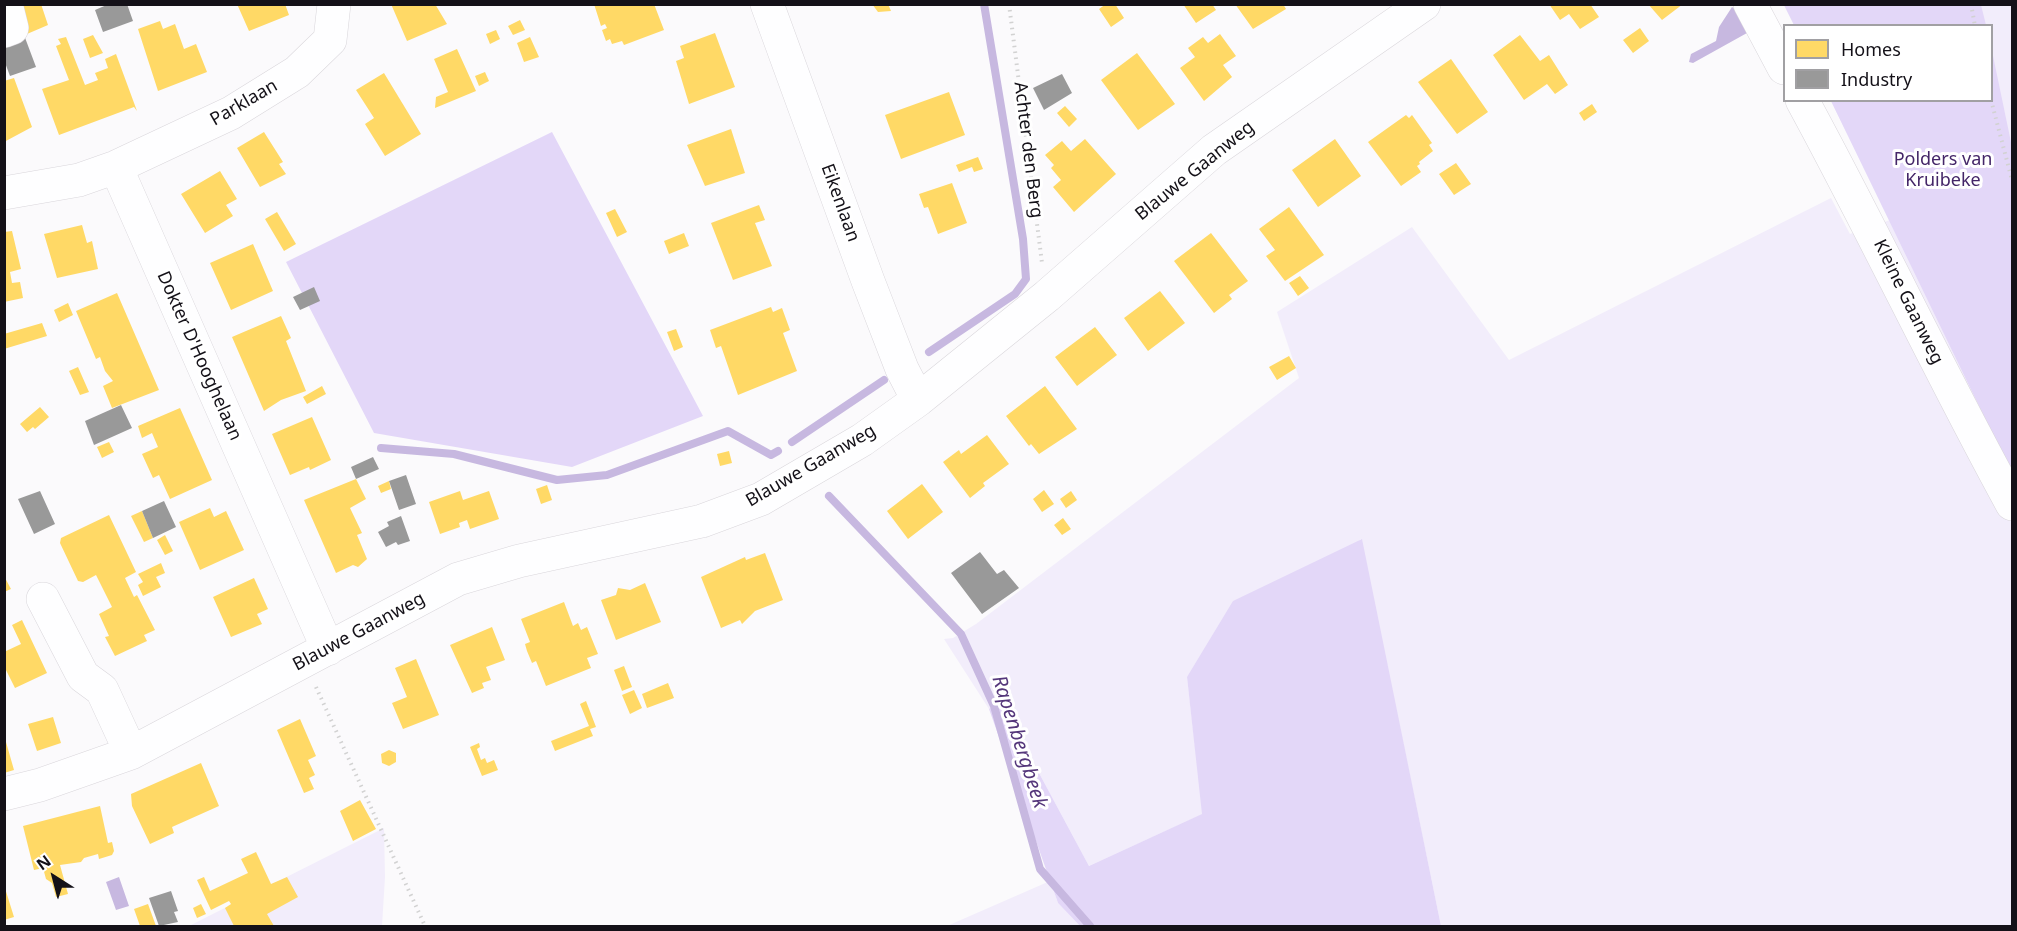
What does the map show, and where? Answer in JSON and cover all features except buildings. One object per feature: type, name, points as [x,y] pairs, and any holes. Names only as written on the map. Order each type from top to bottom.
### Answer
[{"type":"street","points":[[4,31],[12,28],[6,4]]},
{"type":"street","name":"Parklaan","points":[[116,167],[231,113],[297,72],[330,40],[334,4]]},
{"type":"street","name":"Eikenlaan","points":[[767,4],[872,292],[902,369],[918,400]]},
{"type":"street","name":"Blauwe Gaanweg","points":[[4,794],[40,785],[131,753],[458,579],[483,570],[702,521],[761,499],[862,440],[918,400],[1047,296],[1214,150],[1424,4]]},
{"type":"street","points":[[1750,4],[1783,64]]},
{"type":"street","name":"Kleine Gaanweg","points":[[1803,102],[1872,229],[1954,399],[2013,504]]},
{"type":"street","points":[[4,192],[79,180],[116,167]]},
{"type":"street","name":"Dokter D'Hooghelaan","points":[[116,167],[317,655]]},
{"type":"street","points":[[43,598],[83,676],[102,690],[131,753]]},
{"type":"path","name":"Achter den Berg","points":[[1009,4],[1047,296]]},
{"type":"path","points":[[1971,4],[1976,24]]},
{"type":"path","points":[[1992,102],[2013,180]]},
{"type":"path","points":[[317,655],[331,724],[425,927]]},
{"type":"green space","points":[[1784,5],[2012,5],[2012,926],[1441,926],[1361,539],[1187,677],[1203,814],[1089,866],[1024,745],[1005,696],[989,709],[944,639],[953,638],[976,624],[1299,378],[1277,312],[1412,227],[1509,360],[1831,198],[1850,234],[1890,220],[1831,102],[1993,102],[1993,24],[1794,24]]},
{"type":"green space","points":[[1784,5],[1981,5],[1986,24],[1794,24]]},
{"type":"green space","name":"Polders van Kruibeke","points":[[1993,56],[2012,147],[2012,474],[1831,102],[1993,102]]},
{"type":"green space","points":[[552,132],[703,416],[572,467],[374,433],[286,262]]},
{"type":"green space","points":[[1362,539],[1441,926],[1080,926],[1058,903],[989,709],[1005,696],[1024,745],[1089,866],[1202,814],[1187,677],[1233,601]]},
{"type":"green space","points":[[384,828],[385,877],[382,926],[189,926]]},
{"type":"green space","points":[[1050,881],[1058,903],[1080,926],[947,926]]},
{"type":"shaded area","points":[[1732,7],[1737,11],[1747,33],[1693,63],[1689,62],[1691,54],[1716,41],[1719,27]]},
{"type":"shaded area","points":[[119,877],[129,906],[116,910],[106,882]]},
{"type":"waterway","points":[[929,352],[1015,294],[1026,279],[1023,239],[984,4]]},
{"type":"waterway","points":[[792,442],[884,380]]},
{"type":"waterway","name":"Rapenbergbeek","points":[[381,448],[454,454],[557,480],[607,475],[728,431],[771,455],[778,451]]},
{"type":"waterway","name":"Rapenbergbeek","points":[[829,496],[961,634],[994,706],[1040,869],[1090,926]]}]
